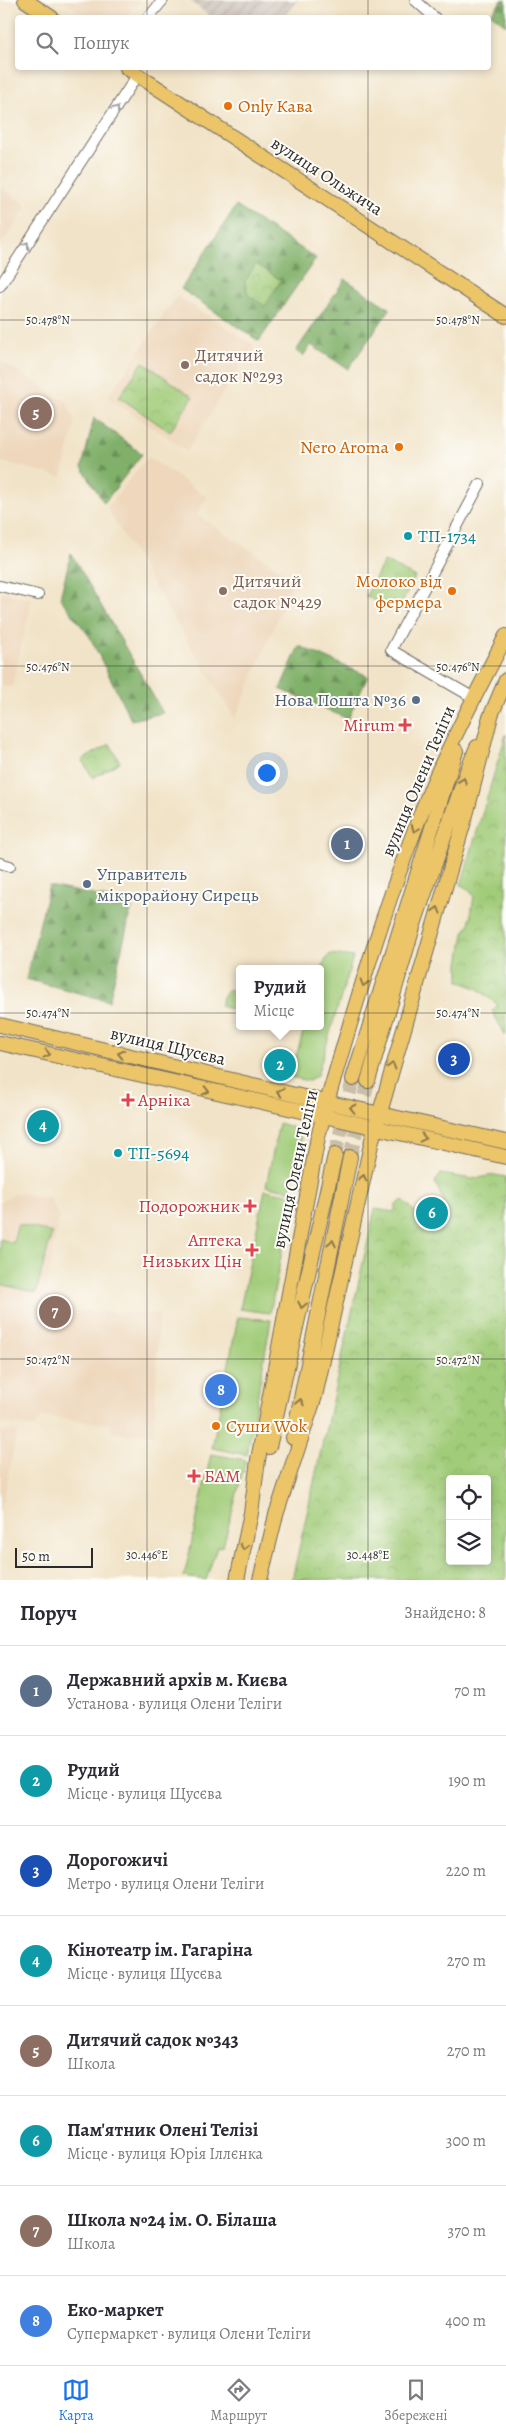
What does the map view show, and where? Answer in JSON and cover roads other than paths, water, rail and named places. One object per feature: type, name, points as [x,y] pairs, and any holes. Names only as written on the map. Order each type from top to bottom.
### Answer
[{"type":"main road","points":[[25,0],[48,15]]},
{"type":"main road","name":"вулиця Ольжича","points":[[133,71],[506,316]]},
{"type":"main road","name":"вулиця Олени Теліги","points":[[237,1580],[251,1513],[280,1338],[327,1102],[405,855],[433,784],[472,701],[506,636]]},
{"type":"main road","points":[[368,1081],[413,927],[467,770],[506,680]]},
{"type":"main road","name":"вулиця Олени Теліги","points":[[353,1079],[472,701]]},
{"type":"main road","points":[[275,1518],[315,1396],[375,1127],[467,811],[492,712]]},
{"type":"main road","name":"вулиця Щусєва","points":[[0,1025],[506,1142]]},
{"type":"main road","name":"вулиця Щусєва","points":[[0,1043],[506,1158]]},
{"type":"main road","name":"вулиця Олени Теліги","points":[[251,1513],[290,1360],[335,1155]]},
{"type":"main road","points":[[260,1580],[275,1518],[350,1157]]},
{"type":"street","points":[[150,15],[163,0]]},
{"type":"street","points":[[415,0],[432,15]]},
{"type":"street","points":[[0,286],[133,71]]},
{"type":"street","points":[[472,701],[390,650],[480,484]]},
{"type":"street","points":[[0,586],[38,596]]},
{"type":"tunnel","points":[[335,1155],[353,1079]]},
{"type":"tunnel","points":[[350,1157],[368,1081]]},
{"type":"place","name":"Only Кава","points":[[228,106]]},
{"type":"place","name":"Дитячий садок №293","points":[[185,365]]},
{"type":"place","name":"Дитячий садок №343","points":[[36,413]]},
{"type":"place","name":"Nero Aroma","points":[[399,447]]},
{"type":"place","name":"ТП-1734","points":[[408,536]]},
{"type":"place","name":"Дитячий садок №429","points":[[223,591]]},
{"type":"place","name":"Молоко від фермера","points":[[452,591]]},
{"type":"place","name":"Нова Пошта №36","points":[[416,700]]},
{"type":"place","name":"Mirum","points":[[405,725]]},
{"type":"place","name":"Державний архів м. Києва","points":[[347,844]]},
{"type":"place","name":"Управитель мікрорайону Сирець","points":[[87,884]]},
{"type":"place","name":"Дорогожичі","points":[[454,1059]]},
{"type":"place","name":"Рудий","points":[[280,1065]]},
{"type":"place","name":"Арніка","points":[[128,1100]]},
{"type":"place","name":"Кінотеатр ім. Гагаріна","points":[[43,1126]]},
{"type":"place","name":"ТП-5694","points":[[118,1153]]},
{"type":"place","name":"Подорожник","points":[[250,1206]]},
{"type":"place","name":"Пам'ятник Олені Телізі","points":[[432,1213]]},
{"type":"place","name":"Аптека Низьких Цін","points":[[252,1250]]},
{"type":"place","name":"Школа №24 ім. О. Білаша","points":[[55,1312]]},
{"type":"place","name":"Еко-маркет","points":[[221,1390]]},
{"type":"place","name":"Суши Wok","points":[[216,1426]]},
{"type":"place","name":"БАМ","points":[[194,1476]]}]
